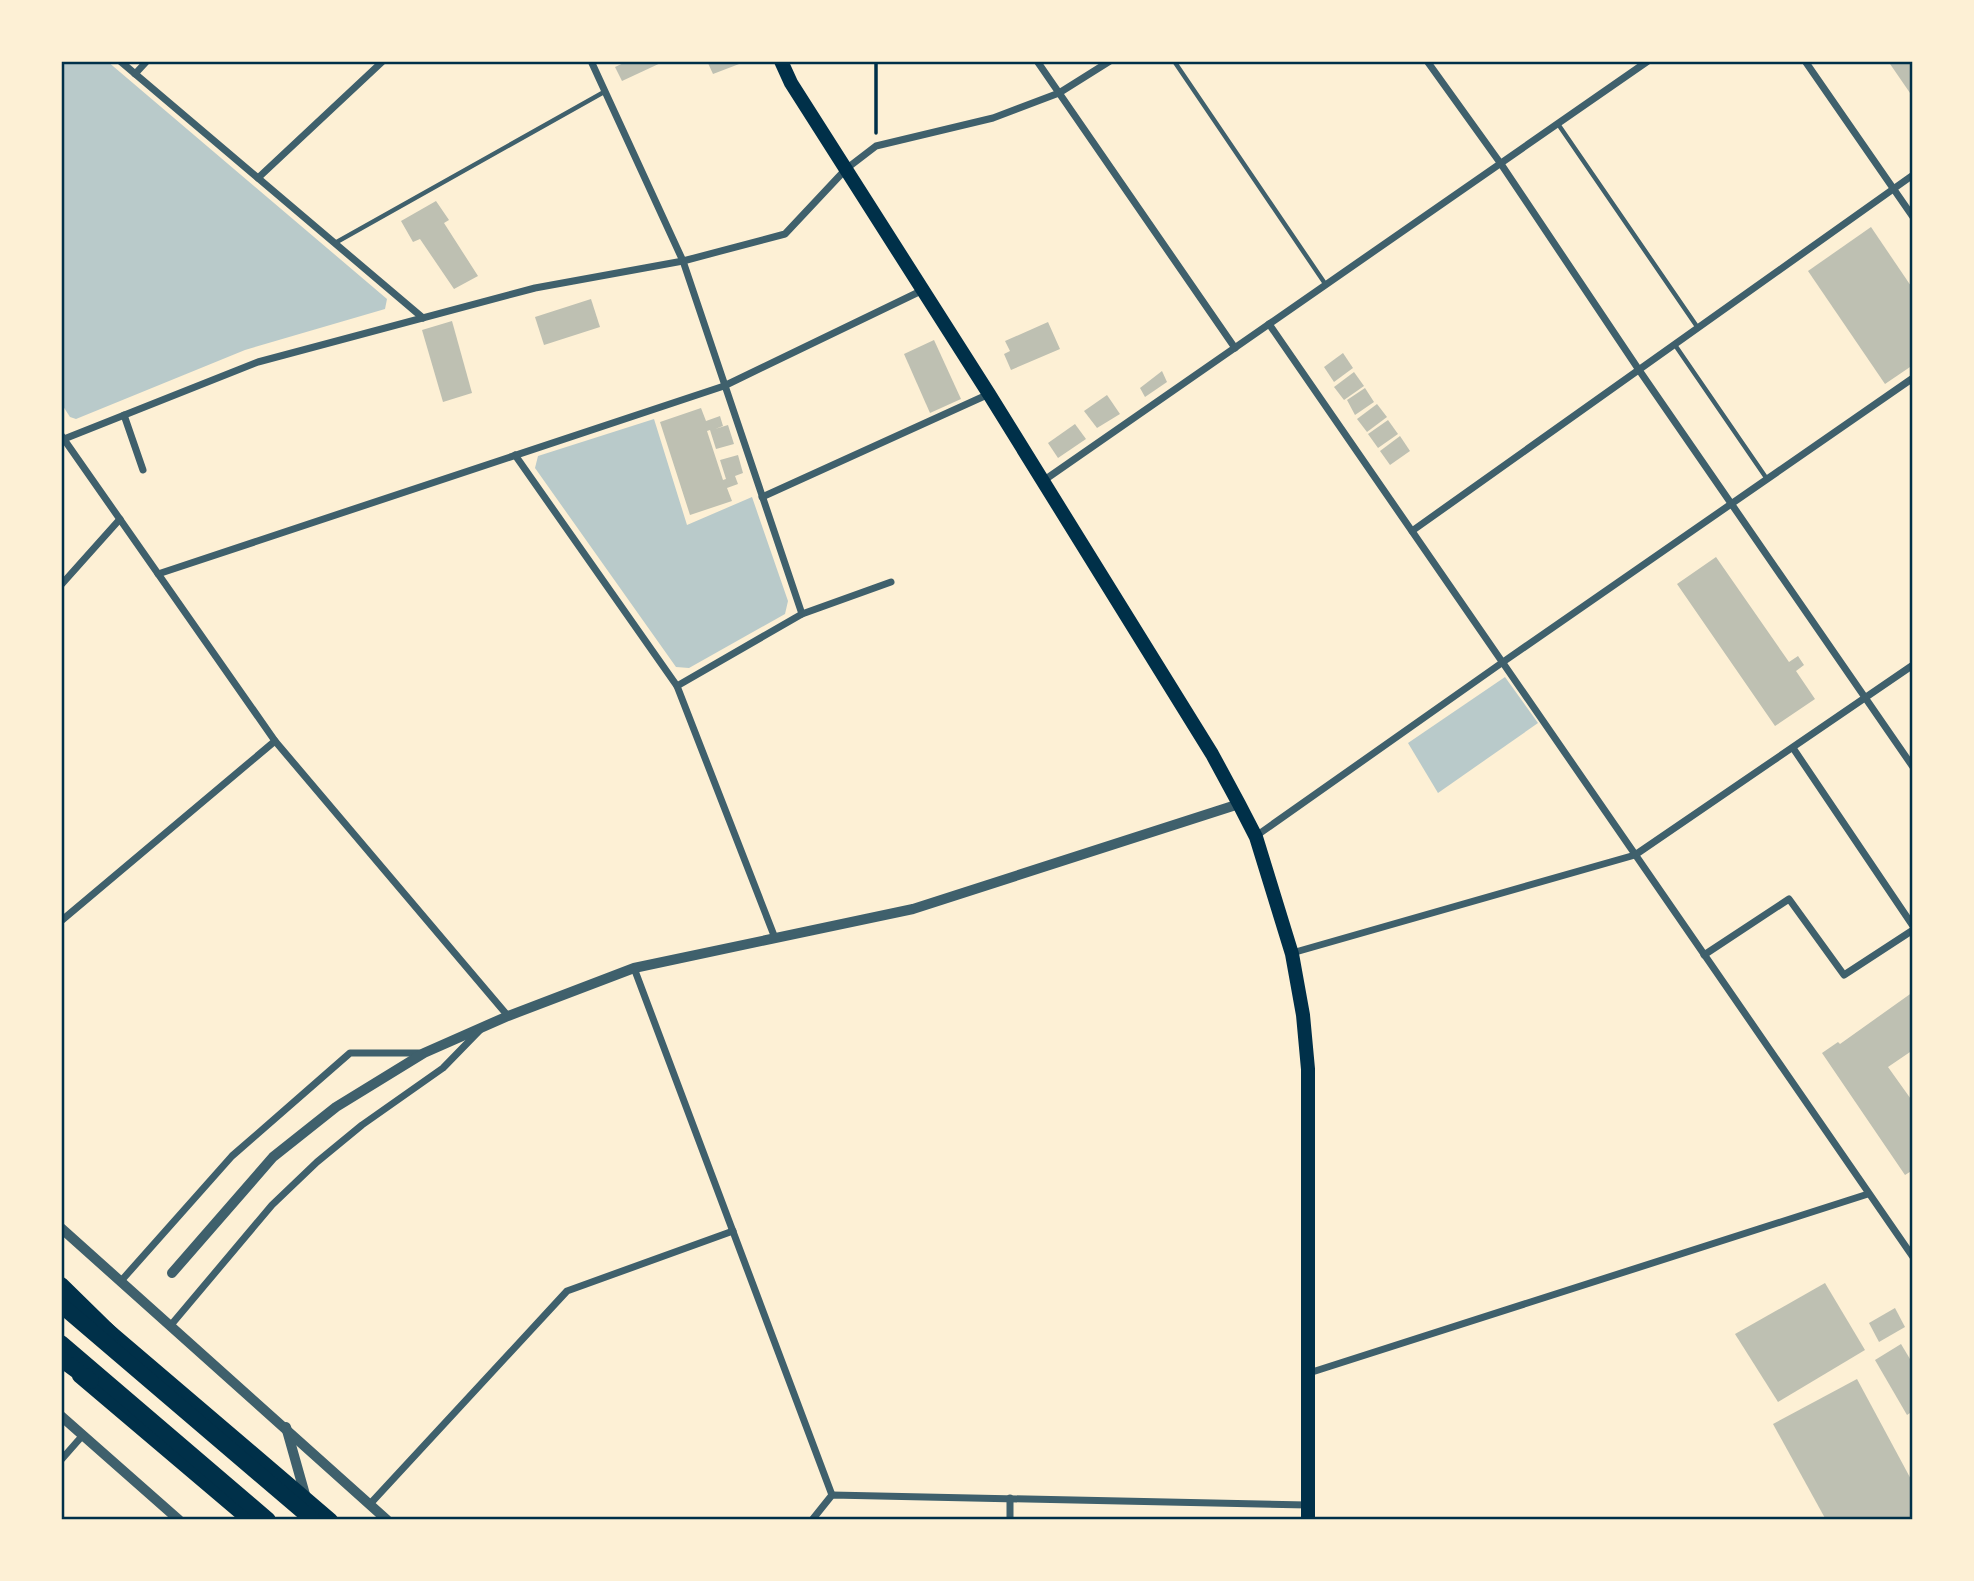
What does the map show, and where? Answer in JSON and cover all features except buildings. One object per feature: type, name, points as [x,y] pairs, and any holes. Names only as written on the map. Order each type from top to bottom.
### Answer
[{"type":"highway","points":[[61,1286],[206,1429]]},
{"type":"highway","points":[[61,1305],[313,1520]]},
{"type":"highway","points":[[61,1343],[268,1520]]},
{"type":"highway","points":[[61,1360],[186,1451]]},
{"type":"main road","points":[[781,61],[791,83],[989,394],[1212,754],[1255,837],[1292,954],[1303,1015],[1308,1069],[1308,1513]]},
{"type":"main road","points":[[61,1286],[156,1372],[331,1520]]},
{"type":"main road","points":[[61,1360],[249,1520]]},
{"type":"street","points":[[120,61],[424,318]]},
{"type":"street","points":[[135,74],[147,61]]},
{"type":"street","points":[[258,178],[383,61]]},
{"type":"street","points":[[591,61],[683,261],[802,614]]},
{"type":"street","points":[[1037,61],[1235,348]]},
{"type":"street","points":[[508,1016],[275,741],[63,437],[258,362],[535,288],[683,261],[785,234],[846,169],[876,146],[993,118],[1059,93],[1110,61]]},
{"type":"street","points":[[1427,61],[1501,164],[1639,370],[1913,767]]},
{"type":"street","points":[[1042,482],[1648,61]]},
{"type":"street","points":[[1805,61],[1913,217]]},
{"type":"street","points":[[1412,531],[1913,175]]},
{"type":"street","points":[[158,573],[724,386],[923,290]]},
{"type":"street","points":[[1269,324],[1913,1256]]},
{"type":"street","points":[[1255,837],[1913,378]]},
{"type":"street","points":[[762,497],[989,394]]},
{"type":"street","points":[[124,415],[143,470]]},
{"type":"street","points":[[515,455],[677,686],[775,938]]},
{"type":"street","points":[[61,585],[120,519]]},
{"type":"street","points":[[677,686],[802,614],[891,582]]},
{"type":"street","points":[[1292,954],[1635,855],[1913,666]]},
{"type":"street","points":[[61,920],[275,741]]},
{"type":"street","points":[[1704,955],[1789,899],[1844,975],[1913,928],[1793,748]]},
{"type":"street","points":[[172,1273],[273,1157],[336,1107],[424,1053],[508,1016],[634,968],[913,909],[1239,804]]},
{"type":"street","points":[[634,968],[832,1495]]},
{"type":"street","points":[[171,1325],[272,1205],[317,1162],[362,1125],[443,1069],[483,1027]]},
{"type":"street","points":[[121,1280],[232,1156],[350,1053],[424,1053]]},
{"type":"street","points":[[1308,1373],[1868,1194]]},
{"type":"street","points":[[61,1228],[387,1520]]},
{"type":"street","points":[[370,1504],[568,1291],[733,1231]]},
{"type":"street","points":[[61,1416],[179,1520]]},
{"type":"street","points":[[286,1427],[306,1499]]},
{"type":"street","points":[[61,1460],[83,1435]]},
{"type":"street","points":[[832,1495],[1010,1499],[1308,1513]]},
{"type":"street","points":[[812,1520],[832,1495]]},
{"type":"street","points":[[1010,1499],[1010,1520]]},
{"type":"lane","points":[[1174,61],[1326,285]]},
{"type":"lane","points":[[335,243],[605,92]]},
{"type":"lane","points":[[1558,124],[1698,328]]},
{"type":"lane","points":[[1675,344],[1767,479]]},
{"type":"path","points":[[876,61],[876,146]]},
{"type":"shaded area","points":[[61,61],[107,61],[387,299],[385,309],[245,350],[76,419],[70,417],[61,403]]},
{"type":"shaded area","points":[[654,419],[687,525],[752,497],[788,601],[785,614],[689,668],[676,667],[535,468],[538,456]]},
{"type":"shaded area","points":[[1505,677],[1538,723],[1438,793],[1408,743]]}]
